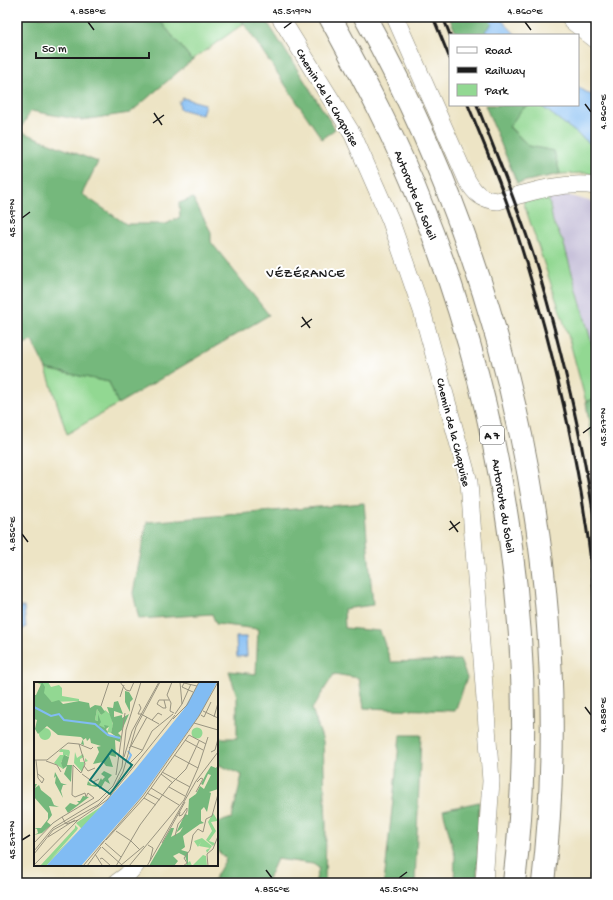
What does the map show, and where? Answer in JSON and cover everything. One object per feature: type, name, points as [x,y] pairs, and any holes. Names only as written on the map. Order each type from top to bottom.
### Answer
[{"type":"highway","name":"Autoroute du Soleil","points":[[330,17],[392,137],[424,210],[453,288],[475,361],[502,483],[516,588],[522,686],[522,768],[518,847],[514,883]]},
{"type":"highway","name":"A 7","points":[[365,17],[387,57],[420,125],[449,194],[480,280],[502,352],[530,478],[545,587],[552,680],[552,766],[543,883]]},
{"type":"street","name":"Chemin de la Chapuise","points":[[280,17],[353,135],[390,219],[422,311],[469,482],[491,781],[484,883]]},
{"type":"street","points":[[395,17],[467,180],[479,197],[487,200],[498,201],[562,186],[582,184],[596,186]]},
{"type":"street","points":[[570,17],[572,21],[596,40]]},
{"type":"street","points":[[116,883],[127,875],[135,866]]},
{"type":"shaded area","points":[[548,195],[567,195],[596,203],[596,362],[563,241],[553,222]]},
{"type":"green space","points":[[17,17],[157,17],[192,60],[130,113],[82,120],[31,111],[19,131],[98,162],[82,194],[126,224],[166,224],[180,217],[179,203],[193,198],[211,232],[211,242],[269,315],[118,404],[109,382],[46,369],[32,341],[17,346]]},
{"type":"green space","points":[[157,17],[241,17],[243,24],[192,60]]},
{"type":"green space","points":[[241,17],[264,17],[335,129],[322,139],[244,24]]},
{"type":"green space","points":[[449,17],[498,17],[485,31],[487,34],[457,34]]},
{"type":"green space","points":[[485,106],[528,106],[522,109],[509,127],[529,146],[554,151],[560,174],[517,183]]},
{"type":"green space","points":[[528,106],[541,106],[596,148],[596,176],[587,173],[560,174],[554,151],[529,146],[509,126],[522,109]]},
{"type":"green space","points":[[548,195],[553,222],[563,241],[596,362],[596,398],[586,402],[568,335],[523,201]]},
{"type":"green space","points":[[46,369],[109,382],[118,404],[67,434]]},
{"type":"green space","points":[[596,398],[596,469],[586,402]]},
{"type":"green space","points":[[364,503],[373,605],[344,609],[345,628],[380,631],[391,662],[460,660],[467,678],[455,711],[364,708],[359,678],[334,674],[312,709],[323,741],[326,826],[325,883],[315,883],[319,868],[313,864],[277,859],[266,883],[212,883],[226,859],[218,851],[218,823],[232,818],[242,775],[218,764],[218,738],[237,738],[237,696],[229,671],[256,674],[258,629],[216,624],[212,614],[139,619],[133,593],[147,522]]},
{"type":"green space","points":[[400,735],[421,735],[415,883],[384,883]]},
{"type":"green space","points":[[479,802],[477,883],[454,883],[455,856],[443,810]]},
{"type":"water","points":[[499,17],[515,34],[487,34],[485,31]]},
{"type":"water","points":[[579,88],[596,98],[596,148],[541,106],[579,106]]},
{"type":"water","points":[[183,98],[205,104],[202,115],[180,109],[179,102]]},
{"type":"water","points":[[17,607],[24,607],[26,627],[21,631],[17,628]]},
{"type":"water","points":[[236,637],[246,637],[247,656],[237,657]]},
{"type":"waterway","points":[[490,17],[500,34]]},
{"type":"railway","points":[[433,17],[449,57]]},
{"type":"railway","points":[[443,17],[450,34]]},
{"type":"railway","points":[[468,106],[499,181],[524,255],[556,372],[584,511],[596,617]]},
{"type":"railway","points":[[477,106],[524,228],[547,302],[579,431],[596,530]]},
{"type":"railway","points":[[593,883],[596,836]]},
{"type":"district","name":"VÉZÉRANCE","points":[[306,272]]}]
